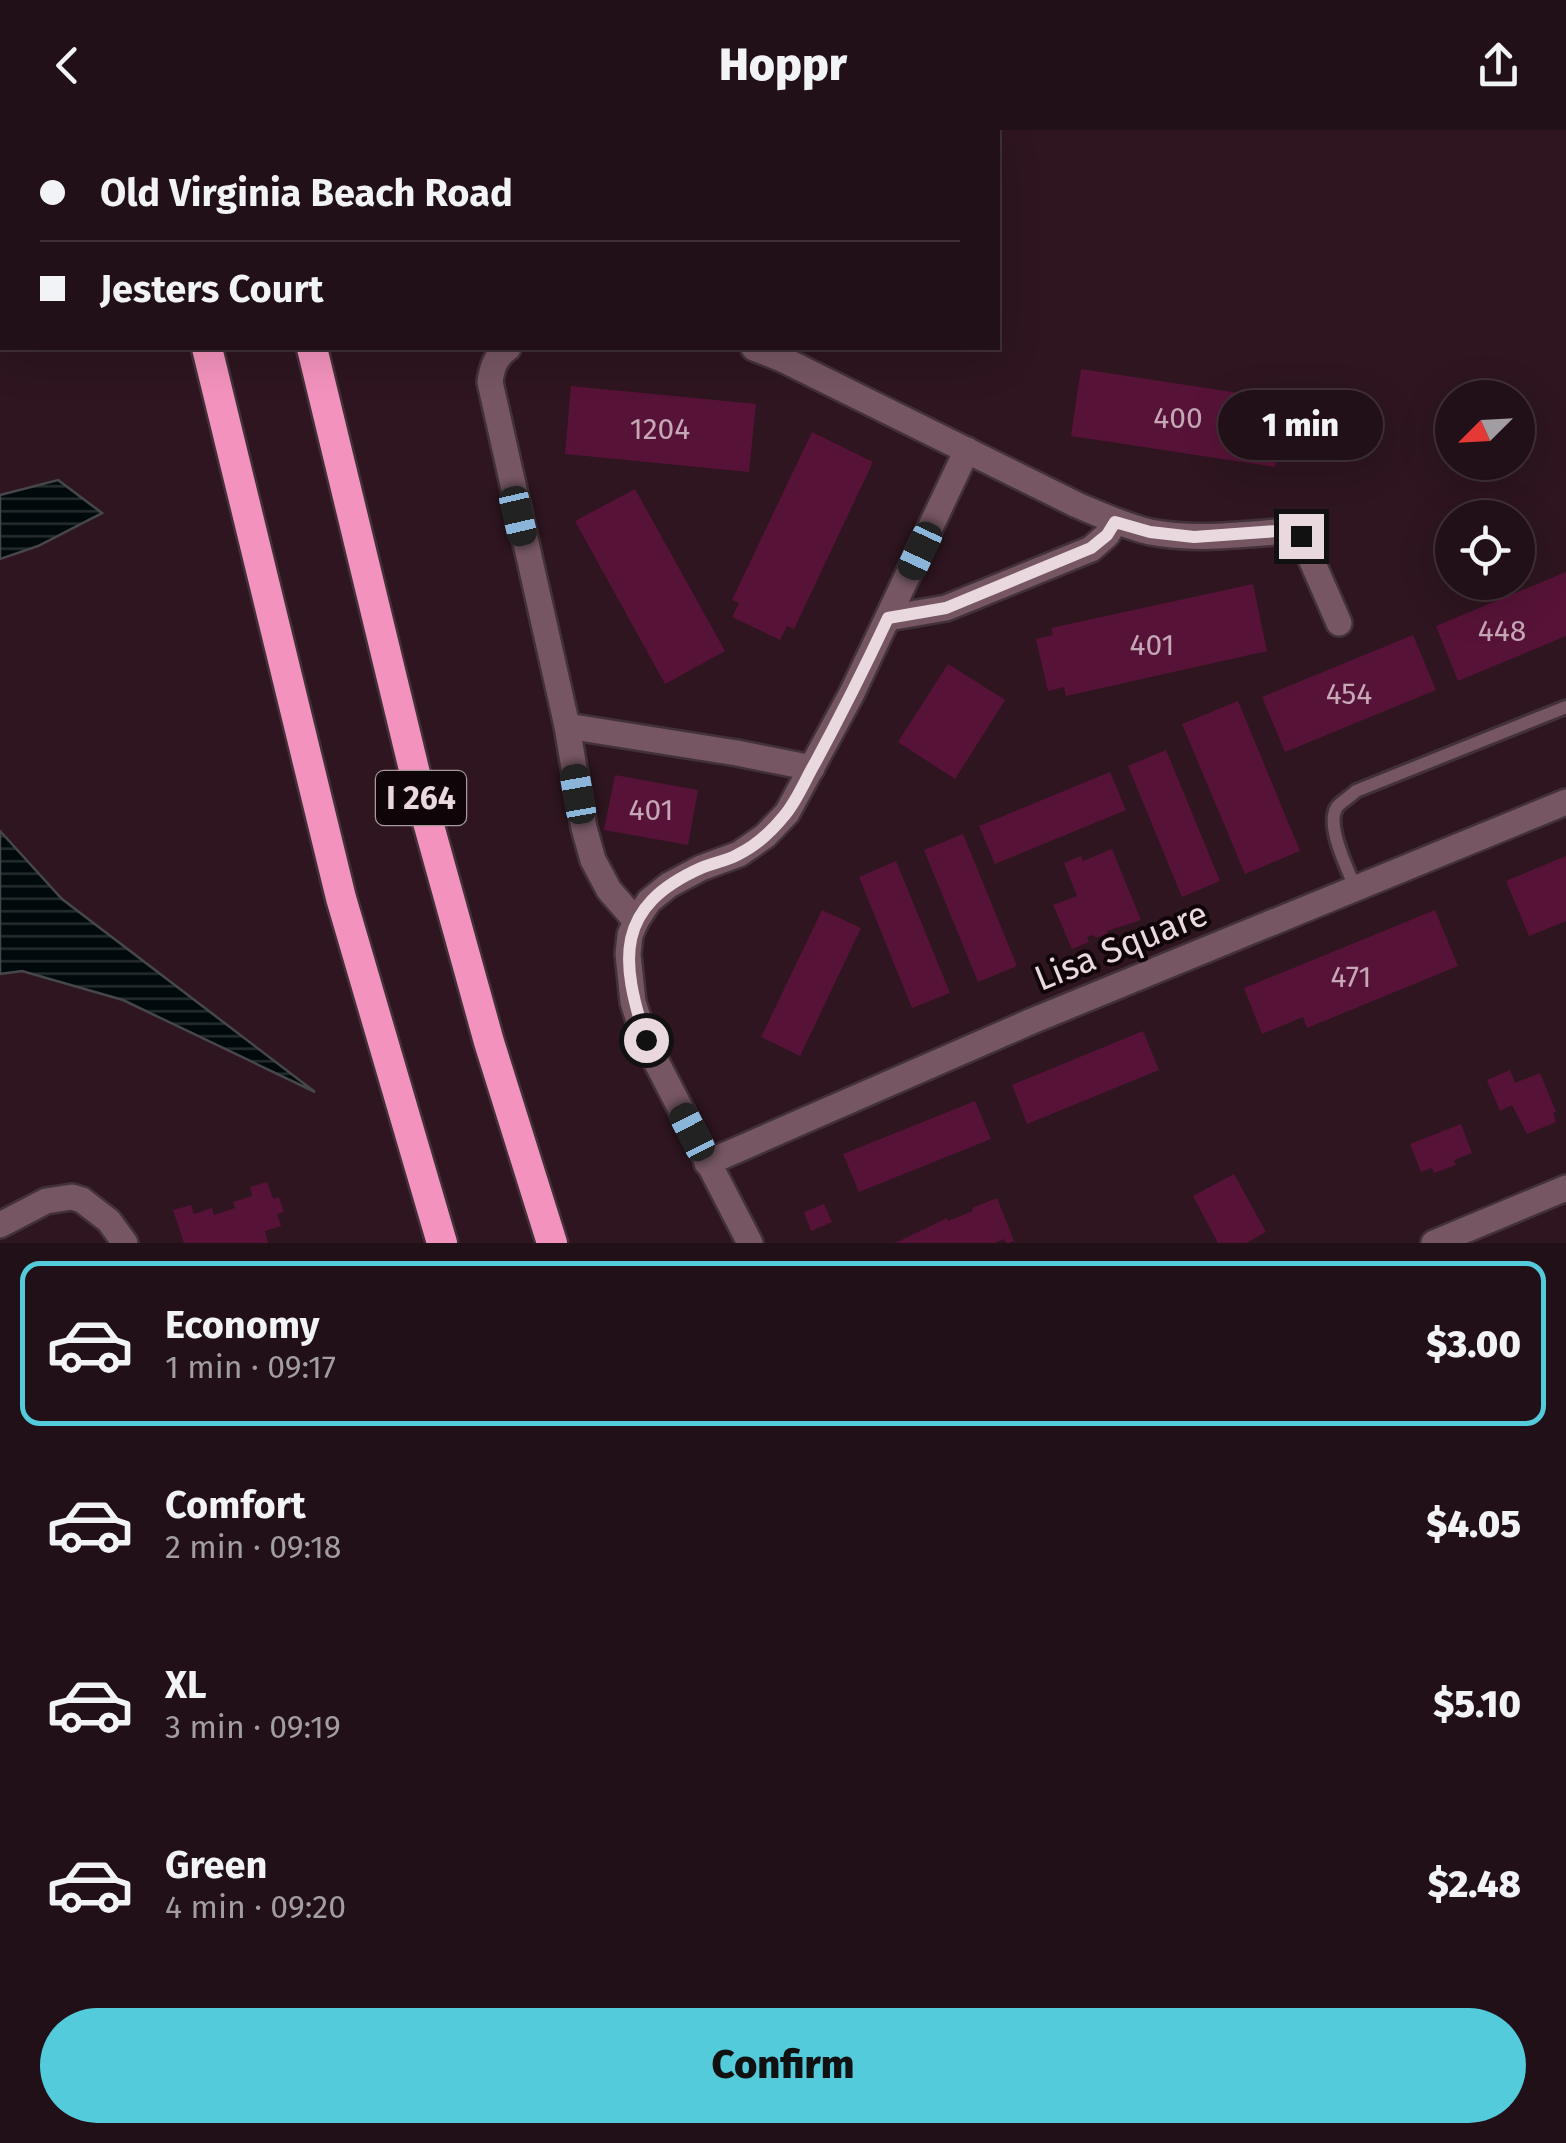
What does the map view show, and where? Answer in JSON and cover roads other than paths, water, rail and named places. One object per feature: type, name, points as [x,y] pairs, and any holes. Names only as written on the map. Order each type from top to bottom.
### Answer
[{"type":"highway","name":"I 264","points":[[207,350],[341,898],[442,1243]]},
{"type":"highway","name":"I 264","points":[[312,350],[418,786],[489,1042],[552,1243]]},
{"type":"street","points":[[505,350],[492,368],[490,382],[566,726],[584,828],[609,890],[636,921]]},
{"type":"street","points":[[759,350],[1115,522],[1150,532],[1194,537],[1291,530],[1301,536],[1339,622]]},
{"type":"street","points":[[750,1243],[646,1040],[633,1002],[630,935],[649,901],[669,884],[739,854],[766,836],[787,812],[852,693],[966,450]]},
{"type":"street","points":[[888,618],[946,608],[1091,548],[1115,522]]},
{"type":"street","points":[[566,726],[812,768]]},
{"type":"street","name":"Lisa Square","points":[[707,1163],[1032,1021],[1566,802]]},
{"type":"street","points":[[1434,1243],[1566,1188]]},
{"type":"street","points":[[10,1243],[0,1224],[46,1201],[72,1197],[109,1221],[124,1243]]},
{"type":"lane","points":[[1356,887],[1337,842],[1337,808],[1356,792],[1566,707]]}]
